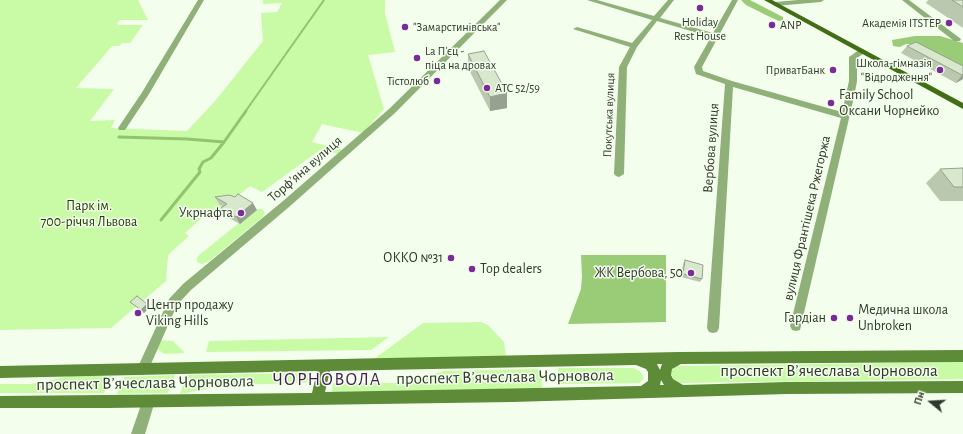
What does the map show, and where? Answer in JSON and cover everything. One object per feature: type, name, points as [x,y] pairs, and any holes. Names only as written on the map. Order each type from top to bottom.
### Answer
[{"type":"main road","points":[[767,0],[963,106]]},
{"type":"main road","name":"проспект Вʼячеслава Чорновола","points":[[0,372],[678,358],[963,356]]},
{"type":"main road","points":[[678,358],[666,366],[665,375],[669,383],[681,390]]},
{"type":"main road","points":[[637,359],[654,370],[654,384],[646,391]]},
{"type":"main road","points":[[317,398],[325,366]]},
{"type":"main road","name":"проспект Вʼячеслава Чорновола","points":[[0,402],[574,394],[681,390],[963,387]]},
{"type":"street","points":[[122,128],[145,94],[202,0]]},
{"type":"street","name":"Торфʼяна вулиця","points":[[142,369],[173,302],[187,287],[286,204],[392,110],[444,61],[504,0]]},
{"type":"street","points":[[590,0],[716,36]]},
{"type":"street","name":"Покутська вулиця","points":[[619,174],[623,67],[634,46],[671,0]]},
{"type":"street","points":[[735,0],[698,67],[699,72],[729,83],[845,116]]},
{"type":"street","points":[[775,4],[821,0]]},
{"type":"street","points":[[905,0],[957,39]]},
{"type":"street","points":[[577,29],[634,46]]},
{"type":"street","name":"вулиця Франтішека Ржегоржа","points":[[796,326],[853,81],[853,58],[862,52]]},
{"type":"street","name":"Вербова вулиця","points":[[713,328],[729,83]]},
{"type":"street","points":[[138,434],[150,401]]},
{"type":"green space","name":"Парк ім. 700-річчя Львова","points":[[0,0],[138,0],[148,20],[120,20],[117,23],[118,25],[143,25],[130,43],[122,43],[119,46],[112,46],[76,88],[114,89],[90,121],[115,120],[111,128],[187,131],[215,101],[263,41],[261,13],[277,12],[282,3],[263,4],[263,0],[385,0],[385,13],[395,52],[368,55],[384,109],[363,133],[322,124],[312,142],[344,150],[339,154],[320,150],[262,192],[250,186],[217,213],[211,210],[185,233],[189,236],[168,255],[166,281],[111,328],[0,330]]},
{"type":"green space","points":[[741,0],[750,0],[783,17],[783,20],[779,21],[768,16],[746,5]]},
{"type":"green space","points":[[915,36],[940,36],[963,43],[963,69],[919,44],[906,44],[900,47],[893,46],[892,40]]},
{"type":"green space","points":[[262,209],[265,212],[263,217],[208,262],[202,264],[197,262],[199,255],[254,211]]},
{"type":"green space","points":[[581,255],[666,255],[666,322],[568,324],[581,289]]},
{"type":"green space","points":[[481,322],[488,325],[504,342],[506,357],[374,359],[423,323]]},
{"type":"green space","points":[[389,337],[371,350],[206,352],[209,341]]},
{"type":"green space","points":[[159,340],[173,341],[185,353],[165,354],[158,350],[157,346]]},
{"type":"green space","points":[[963,362],[963,379],[679,383],[673,379],[671,373],[674,366]]},
{"type":"green space","points":[[558,368],[633,368],[640,371],[644,379],[639,383],[559,384]]},
{"type":"green space","points":[[541,369],[542,388],[332,392],[333,383],[402,383],[444,371]]},
{"type":"green space","points":[[307,373],[310,377],[305,383],[228,385],[180,394],[186,375]]},
{"type":"green space","points":[[175,375],[168,393],[117,394],[124,377]]},
{"type":"green space","points":[[70,376],[112,376],[104,393],[0,393],[0,384],[30,384]]},
{"type":"building","points":[[952,0],[963,0],[963,7]]},
{"type":"building","points":[[916,42],[963,66],[963,75],[907,46]]},
{"type":"building","points":[[484,51],[507,93],[490,97],[468,54]]},
{"type":"building","points":[[963,168],[963,187],[954,187],[940,169]]},
{"type":"building","points":[[238,194],[253,203],[236,217],[221,208],[227,204],[215,197],[229,195],[235,197]]},
{"type":"building","name":"ЖК Вербова, 50","points":[[685,260],[703,265],[702,279],[683,274]]},
{"type":"building","points":[[137,296],[147,304],[141,310],[130,302]]},
{"type":"waterway","points":[[245,112],[324,0]]},
{"type":"waterway","points":[[224,142],[246,111]]},
{"type":"waterway","points":[[119,137],[187,139],[224,142]]},
{"type":"waterway","points":[[161,220],[200,172],[199,169],[203,162],[211,158],[224,142]]},
{"type":"place","name":"Holiday Rest House","points":[[700,8]]},
{"type":"place","name":"Академія ITSTEP","points":[[949,23]]},
{"type":"place","name":"ANP","points":[[772,25]]},
{"type":"place","name":"\"Замарстинівська\"","points":[[405,27]]},
{"type":"place","name":"La П'єц - піца на дровах","points":[[417,58]]},
{"type":"place","name":"ПриватБанк","points":[[833,70]]},
{"type":"place","name":"Школа-гімназія \"Відродження\"","points":[[940,70]]},
{"type":"place","name":"Тістолюб","points":[[437,81]]},
{"type":"place","name":"АТС 52/59","points":[[487,88]]},
{"type":"place","name":"Family School Оксани Чорнейко","points":[[831,103]]},
{"type":"place","name":"Укрнафта","points":[[241,213]]},
{"type":"place","name":"ОККО №31","points":[[451,258]]},
{"type":"place","name":"Top dealers","points":[[472,269]]},
{"type":"place","name":"ЖК Вербова, 50","points":[[691,273]]},
{"type":"place","name":"Центр продажу Viking Hills","points":[[138,313]]},
{"type":"place","name":"Гардіан","points":[[834,318]]},
{"type":"place","name":"Медична школа Unbroken","points":[[850,318]]},
{"type":"district","name":"ЧОРНОВОЛА","points":[[327,380]]}]
